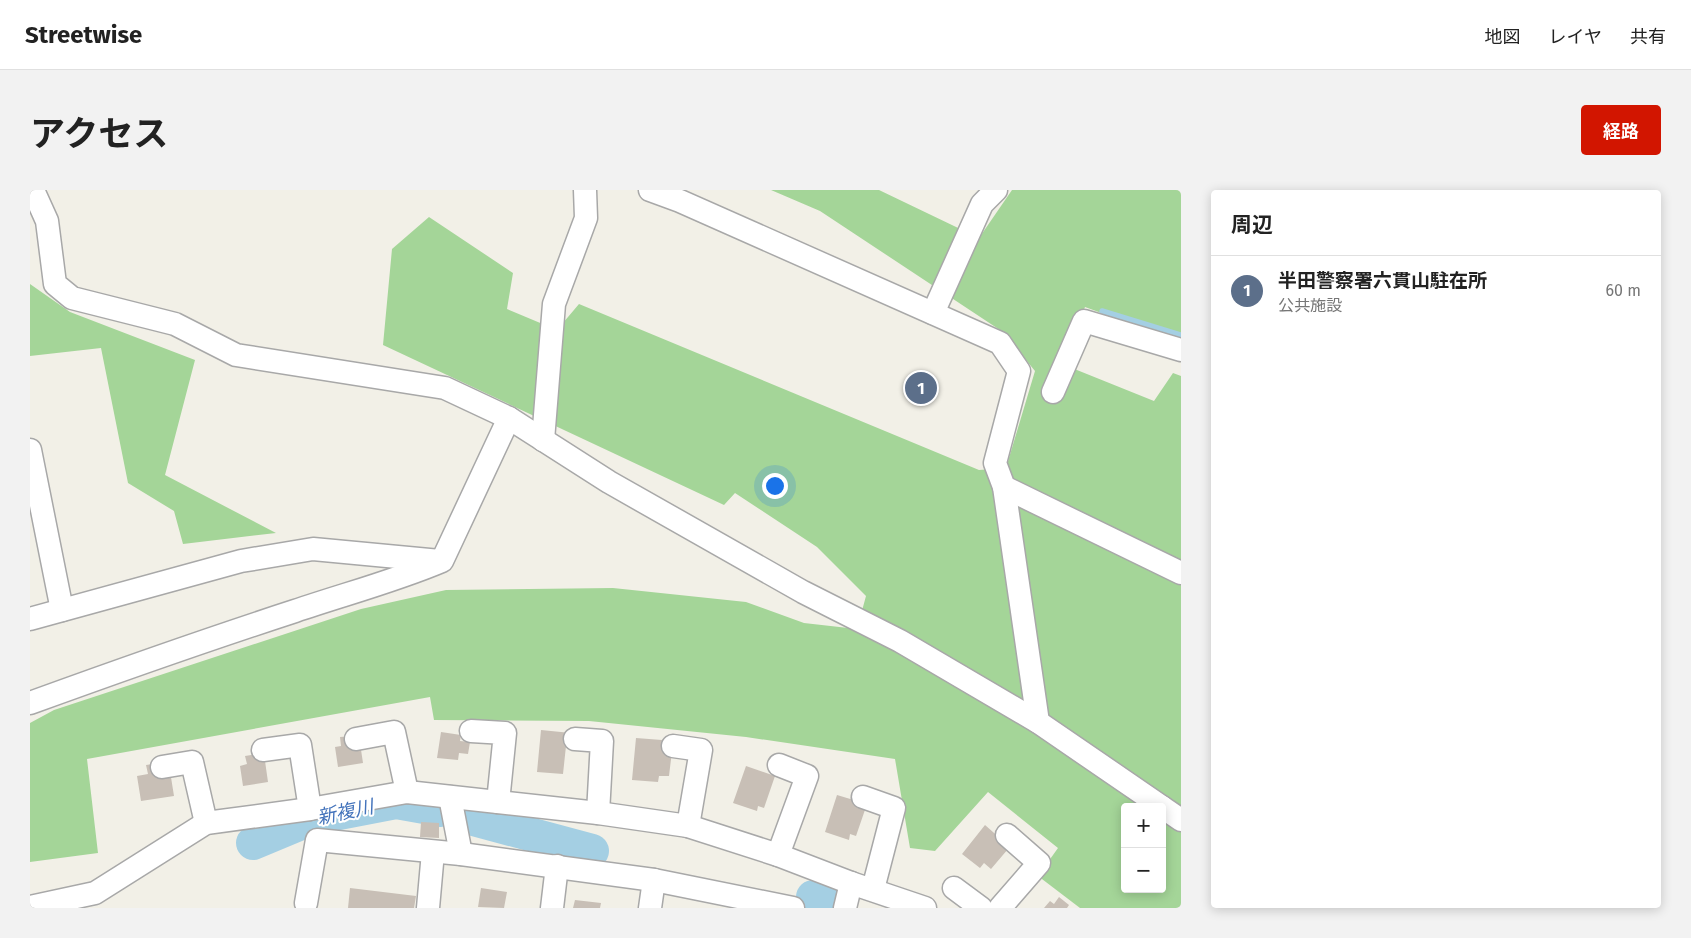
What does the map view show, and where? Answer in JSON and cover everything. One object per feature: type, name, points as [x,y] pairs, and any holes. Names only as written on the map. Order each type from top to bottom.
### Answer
[{"type":"lane","points":[[33,190],[47,221],[56,284],[72,298],[175,324],[236,355],[445,388],[509,418],[609,482],[803,592],[900,641],[1038,722],[1156,803]]},
{"type":"lane","points":[[543,440],[554,304],[586,218],[585,190]]},
{"type":"lane","points":[[650,190],[680,201],[1000,343],[1019,371],[995,463],[1004,487],[1038,722]]},
{"type":"lane","points":[[933,313],[982,204],[996,190]]},
{"type":"lane","points":[[1053,392],[1084,321],[1181,350]]},
{"type":"lane","points":[[30,703],[158,656],[324,601],[410,575],[442,561],[509,418]]},
{"type":"lane","points":[[30,450],[62,610]]},
{"type":"lane","points":[[1004,487],[1181,573]]},
{"type":"lane","points":[[30,619],[242,561],[313,549],[442,561]]},
{"type":"lane","points":[[471,730],[505,733],[498,802]]},
{"type":"lane","points":[[356,739],[394,732],[407,792]]},
{"type":"lane","points":[[575,739],[602,741],[598,813]]},
{"type":"lane","points":[[263,750],[300,745],[310,809]]},
{"type":"lane","points":[[673,746],[701,750],[688,826]]},
{"type":"lane","points":[[162,767],[192,762],[206,823]]},
{"type":"lane","points":[[778,765],[807,776],[778,855]]},
{"type":"lane","points":[[30,906],[70,904],[95,893],[206,823],[310,809],[407,792],[598,813],[688,826],[778,855],[851,884],[873,889],[925,908]]},
{"type":"lane","points":[[450,797],[461,854]]},
{"type":"lane","points":[[864,797],[894,808],[873,889]]},
{"type":"lane","points":[[1166,810],[1181,820]]},
{"type":"lane","points":[[1000,908],[1039,863],[1007,835]]},
{"type":"lane","points":[[306,903],[317,840],[461,854],[557,866],[654,880],[744,903],[793,908]]},
{"type":"lane","points":[[428,908],[433,852]]},
{"type":"lane","points":[[552,908],[557,866]]},
{"type":"lane","points":[[650,908],[654,880]]},
{"type":"lane","points":[[845,908],[851,884]]},
{"type":"lane","points":[[954,888],[982,908]]},
{"type":"green space","points":[[771,190],[879,190],[979,238],[1012,190],[1181,190],[1181,342],[1085,307],[1062,364],[1154,401],[1173,373],[1181,376],[1181,908],[1080,908],[1038,876],[1058,848],[988,792],[935,851],[910,848],[895,759],[746,737],[589,721],[434,720],[430,697],[87,759],[98,853],[30,862],[30,723],[54,710],[361,609],[446,590],[613,588],[746,602],[804,623],[857,629],[866,596],[817,547],[735,493],[724,505],[383,345],[392,249],[429,217],[513,273],[507,309],[557,330],[579,304],[979,470],[1006,468],[1035,371],[1003,332],[820,211]]},
{"type":"green space","points":[[30,284],[70,312],[195,360],[165,475],[276,533],[183,544],[174,511],[128,483],[101,348],[30,356]]},
{"type":"building","points":[[541,730],[571,733],[570,746],[566,746],[563,774],[537,772]]},
{"type":"building","points":[[441,732],[461,735],[460,741],[470,742],[468,754],[459,753],[458,760],[437,758]]},
{"type":"building","points":[[353,736],[360,743],[363,763],[338,767],[335,747],[341,746],[340,737]]},
{"type":"building","points":[[636,738],[662,740],[661,749],[672,751],[669,776],[659,776],[658,782],[632,780]]},
{"type":"building","points":[[257,754],[259,762],[265,761],[268,782],[243,786],[240,766],[247,764],[245,756]]},
{"type":"building","points":[[160,763],[170,771],[174,796],[141,801],[137,776],[148,774],[146,765]]},
{"type":"building","points":[[746,766],[775,776],[764,808],[758,806],[757,811],[733,803]]},
{"type":"building","points":[[837,795],[867,804],[856,836],[850,834],[849,840],[825,832]]},
{"type":"building","points":[[421,822],[439,823],[439,838],[420,837]]},
{"type":"building","points":[[985,825],[1002,840],[1008,849],[991,869],[984,863],[980,868],[962,854]]},
{"type":"building","points":[[350,888],[416,896],[414,908],[348,908]]},
{"type":"building","points":[[481,888],[507,892],[504,908],[478,907]]},
{"type":"building","points":[[1059,897],[1069,905],[1067,908],[1044,908],[1050,901],[1054,904]]},
{"type":"building","points":[[575,900],[601,903],[600,908],[573,908]]},
{"type":"waterway","points":[[1102,311],[1181,335]]},
{"type":"waterway","name":"新複川","points":[[253,843],[313,818],[396,802],[441,810]]},
{"type":"waterway","name":"新複川","points":[[459,815],[592,851]]},
{"type":"waterway","name":"新複川","points":[[813,897],[836,903]]},
{"type":"place","name":"半田警察署六貫山駐在所","points":[[921,388]]}]
